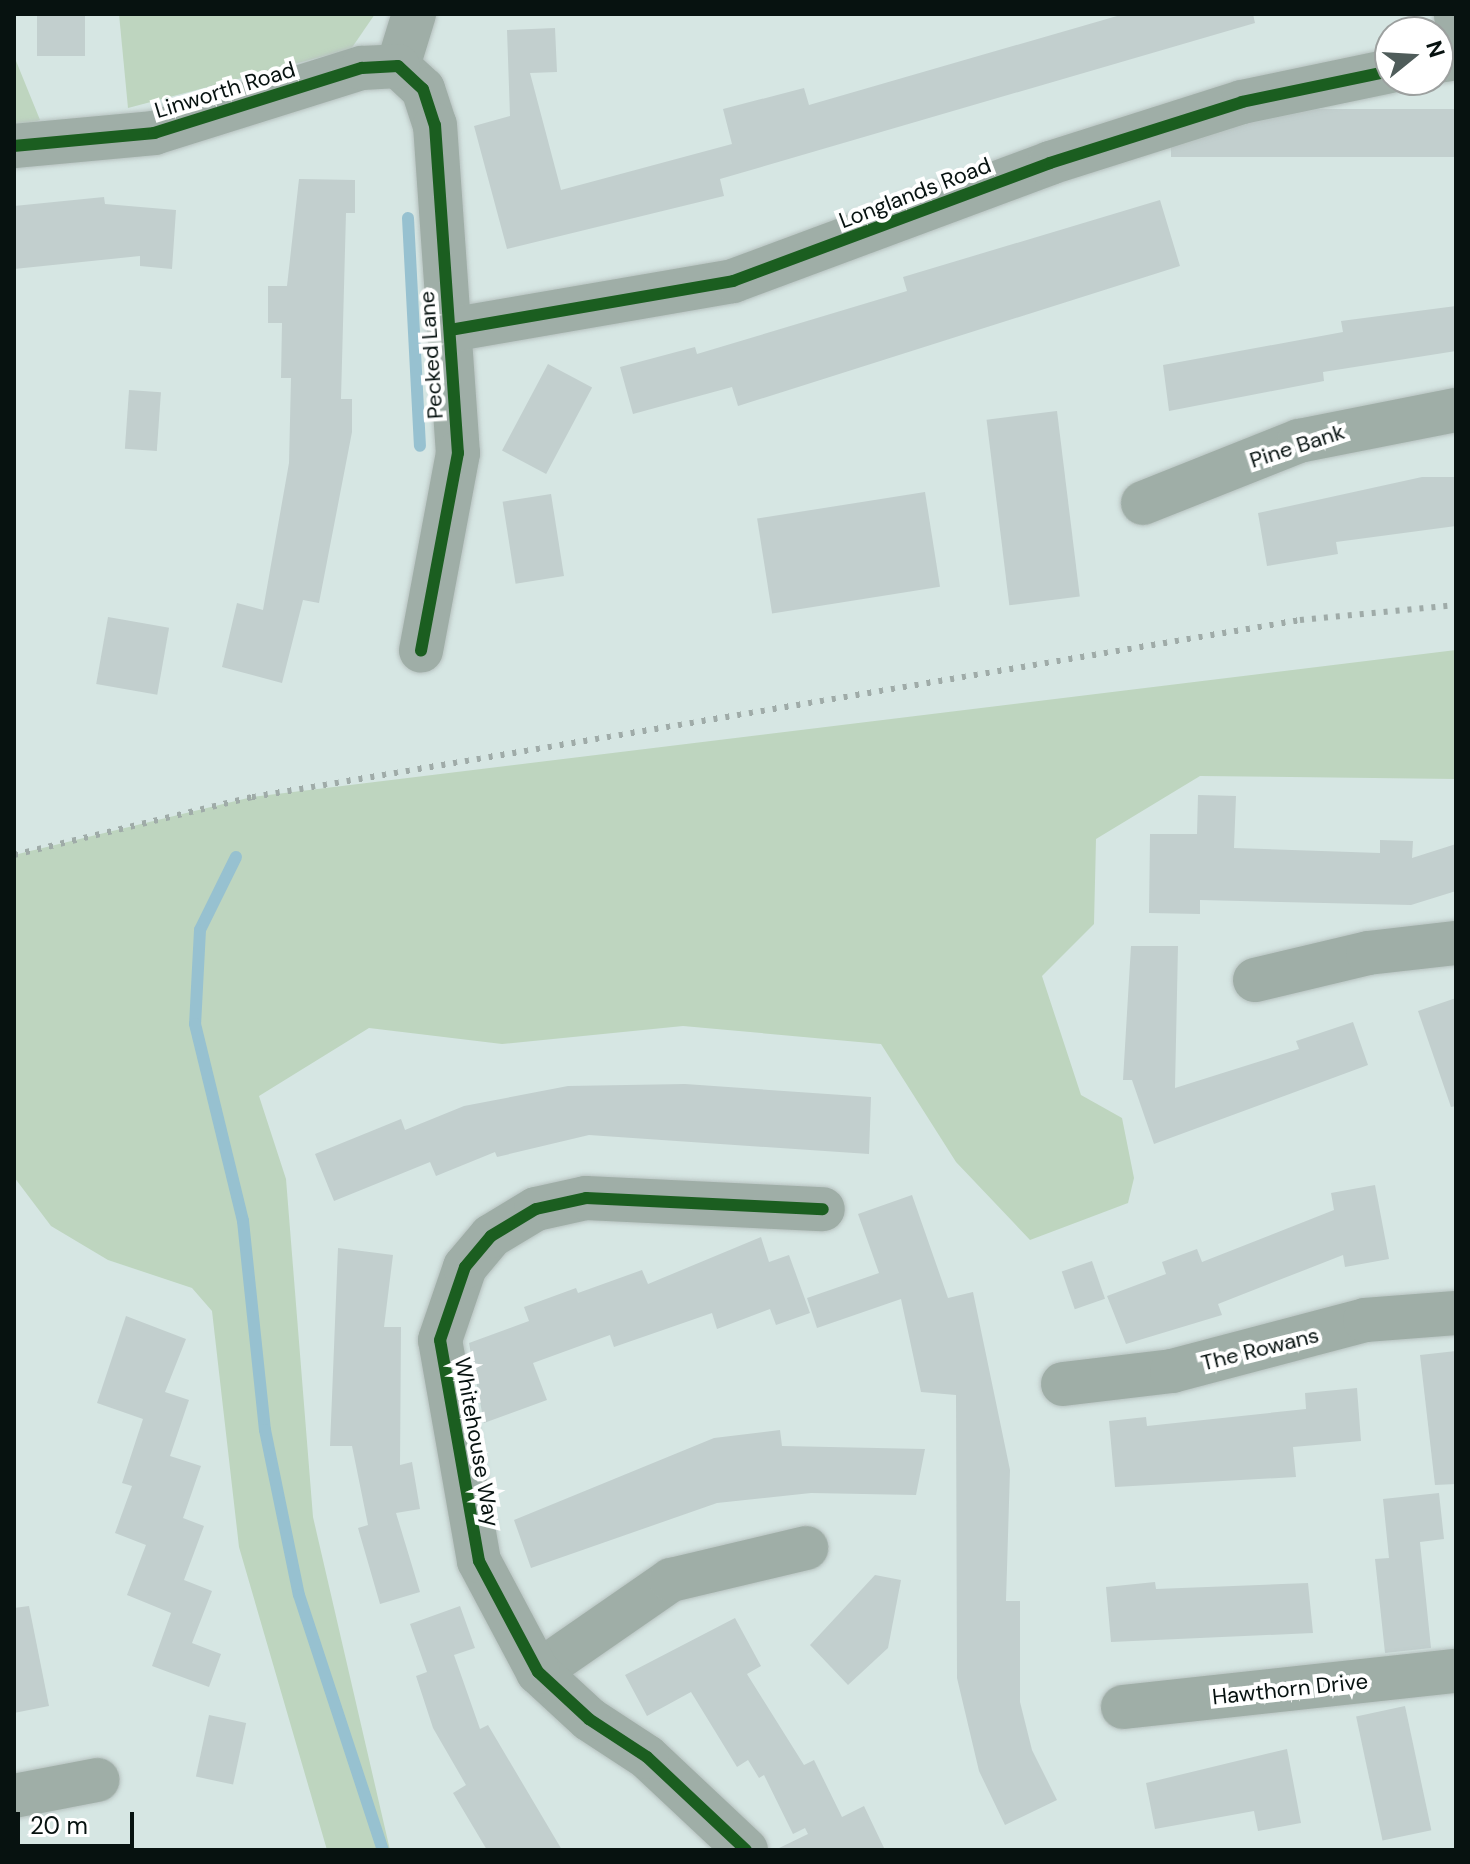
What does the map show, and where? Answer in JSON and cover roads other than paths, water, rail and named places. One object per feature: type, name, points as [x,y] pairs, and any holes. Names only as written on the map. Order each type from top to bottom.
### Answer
[{"type":"street","points":[[398,66],[414,14]]},
{"type":"street","name":"Linworth Road","points":[[14,146],[154,133],[362,68],[398,66]]},
{"type":"street","name":"Pecked Lane","points":[[398,66],[423,89],[435,125],[458,453],[421,651]]},
{"type":"street","name":"Longlands Road","points":[[450,330],[733,281],[1050,163],[1242,102],[1374,74]]},
{"type":"street","name":"Pine Bank","points":[[1143,503],[1299,441],[1456,410]]},
{"type":"street","points":[[1255,980],[1368,953],[1456,943]]},
{"type":"street","name":"Whitehouse Way","points":[[746,1850],[647,1757],[538,1672],[479,1561],[441,1366],[444,1315],[465,1267],[512,1221],[560,1202],[823,1209]]},
{"type":"street","name":"The Rowans","points":[[1063,1384],[1172,1371],[1365,1320],[1456,1313]]},
{"type":"street","points":[[538,1672],[671,1580],[806,1548]]},
{"type":"street","name":"Hawthorn Drive","points":[[1123,1707],[1456,1671]]},
{"type":"street","points":[[14,1796],[97,1780]]},
{"type":"waterway","points":[[408,218],[420,446]]},
{"type":"waterway","points":[[236,857],[200,930],[195,1024],[243,1221],[265,1430],[299,1595],[383,1850]]},
{"type":"railway","points":[[14,855],[252,797],[1300,620],[1456,605]]}]
